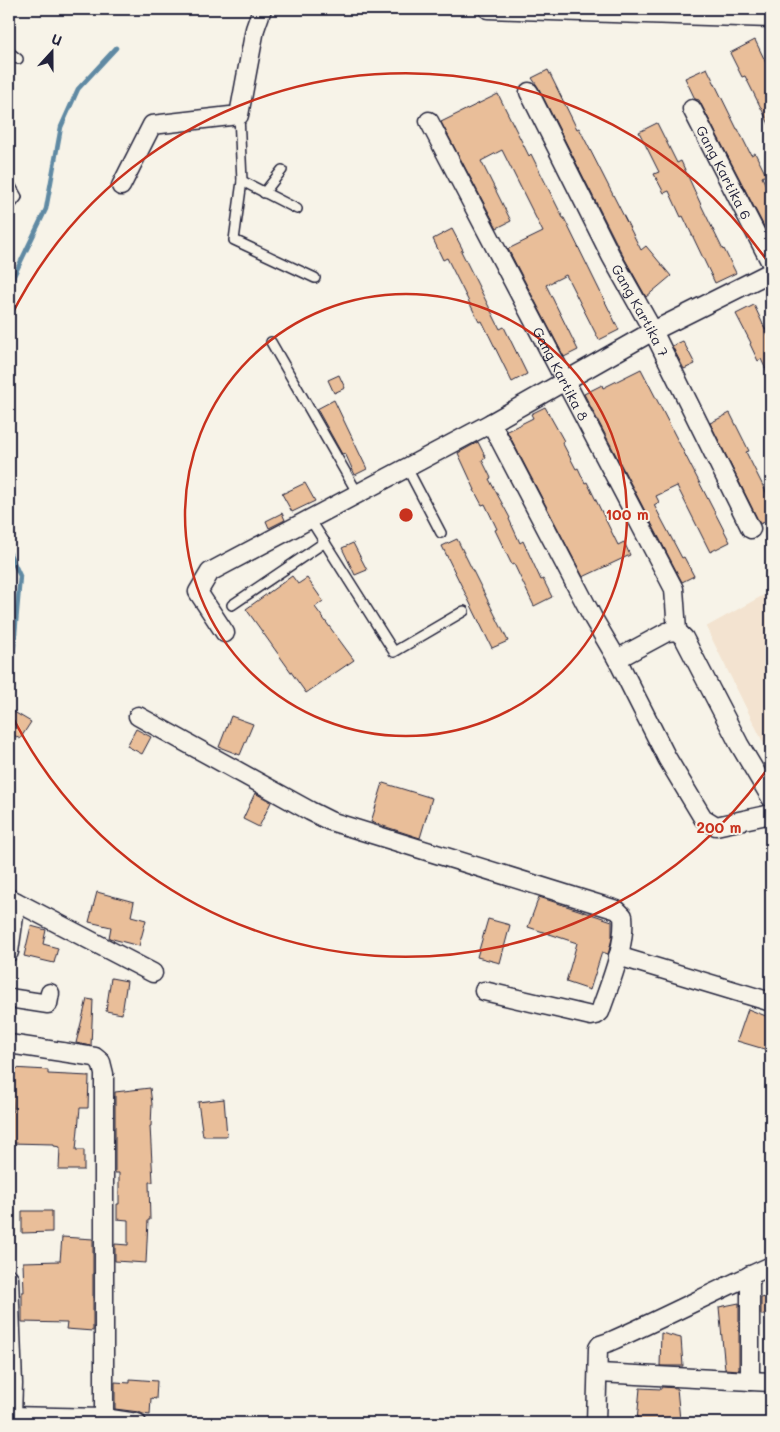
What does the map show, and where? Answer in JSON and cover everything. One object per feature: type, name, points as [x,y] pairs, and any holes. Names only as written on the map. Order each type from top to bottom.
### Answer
[{"type":"street","points":[[121,186],[152,125],[239,114],[255,29],[262,9]]},
{"type":"street","points":[[488,9],[617,11],[771,18]]},
{"type":"street","name":"Gang Kartika 7","points":[[529,92],[610,256],[654,331],[751,529]]},
{"type":"street","name":"Gang Kartika 6","points":[[692,109],[771,263]]},
{"type":"street","name":"Gang Kartika 8","points":[[429,121],[674,589],[678,631],[688,645],[771,798]]},
{"type":"street","points":[[225,633],[198,592],[210,572],[491,423],[654,331],[771,272]]},
{"type":"street","points":[[491,423],[617,659],[667,758],[703,818],[716,826],[771,814]]},
{"type":"street","points":[[617,659],[667,632],[678,631]]},
{"type":"street","points":[[138,716],[310,812],[330,821],[617,910],[623,916],[624,927],[618,956],[600,1012],[596,1015],[591,1016],[484,991]]},
{"type":"street","points":[[9,952],[12,900],[153,973]]},
{"type":"street","points":[[618,956],[771,1002]]},
{"type":"street","points":[[9,998],[48,1004],[50,993]]},
{"type":"street","points":[[9,1044],[96,1057],[101,1062],[104,1074],[104,1418]]},
{"type":"street","points":[[596,1423],[599,1373],[598,1348],[600,1345],[660,1319],[771,1266]]},
{"type":"street","points":[[750,1275],[750,1381]]},
{"type":"street","points":[[9,1278],[13,1384],[10,1416],[104,1418],[137,1423]]},
{"type":"street","points":[[599,1373],[771,1382]]},
{"type":"lane","points":[[9,52],[18,59]]},
{"type":"lane","points":[[239,114],[242,181],[234,240],[315,278]]},
{"type":"lane","points":[[264,193],[282,170]]},
{"type":"lane","points":[[242,181],[297,210]]},
{"type":"lane","points":[[9,183],[17,197],[9,207]]},
{"type":"lane","points":[[271,342],[358,494]]},
{"type":"lane","points":[[407,468],[441,533]]},
{"type":"lane","points":[[310,519],[394,652],[464,611]]},
{"type":"lane","points":[[232,605],[325,542]]},
{"type":"shaded area","points":[[771,591],[771,758],[706,627]]},
{"type":"building","points":[[755,40],[771,73],[771,128],[745,76],[742,77],[730,53]]},
{"type":"building","points":[[707,68],[751,155],[755,153],[766,175],[762,177],[771,196],[771,240],[699,100],[695,99],[685,78]]},
{"type":"building","points":[[548,70],[641,250],[646,246],[671,276],[646,297],[532,78]]},
{"type":"building","points":[[498,94],[529,156],[531,154],[564,218],[619,330],[599,340],[566,275],[546,285],[578,350],[564,357],[508,249],[543,232],[502,150],[481,161],[511,221],[497,228],[441,122]]},
{"type":"building","points":[[657,123],[677,163],[681,161],[723,250],[736,273],[715,283],[683,216],[681,217],[669,191],[664,193],[654,174],[659,172],[639,132]]},
{"type":"building","points":[[452,229],[500,329],[504,327],[527,374],[512,382],[482,321],[479,322],[447,258],[443,260],[433,239]]},
{"type":"building","points":[[754,305],[768,335],[771,333],[771,380],[761,359],[758,361],[736,314]]},
{"type":"building","points":[[683,341],[695,364],[684,369],[672,346]]},
{"type":"building","points":[[641,369],[730,542],[710,552],[677,486],[656,496],[659,502],[654,505],[682,558],[684,557],[694,576],[682,582],[584,394],[602,385],[603,388]]},
{"type":"building","points":[[339,375],[345,388],[334,393],[328,380]]},
{"type":"building","points":[[334,400],[367,469],[355,475],[345,453],[342,454],[317,409]]},
{"type":"building","points":[[545,407],[564,441],[562,442],[576,469],[578,468],[585,483],[587,482],[618,545],[624,542],[630,555],[583,577],[507,431],[533,418],[531,414]]},
{"type":"building","points":[[730,413],[749,451],[746,452],[771,502],[771,519],[760,524],[710,423]]},
{"type":"building","points":[[478,442],[486,458],[482,460],[491,478],[489,479],[510,518],[520,543],[523,541],[541,580],[543,579],[552,597],[534,606],[495,530],[497,529],[485,504],[482,505],[474,490],[458,453]]},
{"type":"building","points":[[305,483],[315,501],[292,512],[282,494]]},
{"type":"building","points":[[282,513],[285,520],[269,528],[266,521]]},
{"type":"building","points":[[457,539],[508,641],[492,648],[442,546]]},
{"type":"building","points":[[353,543],[367,570],[355,575],[342,548]]},
{"type":"building","points":[[292,576],[298,584],[307,578],[323,601],[315,607],[354,660],[306,693],[246,609]]},
{"type":"building","points":[[9,709],[31,722],[20,739],[9,732]]},
{"type":"building","points":[[231,716],[253,724],[240,755],[219,747]]},
{"type":"building","points":[[136,729],[151,737],[142,754],[127,746]]},
{"type":"building","points":[[383,783],[432,798],[420,838],[371,822]]},
{"type":"building","points":[[255,793],[271,802],[259,827],[243,819]]},
{"type":"building","points":[[97,892],[134,902],[131,916],[146,920],[139,946],[109,938],[111,927],[89,922]]},
{"type":"building","points":[[539,897],[612,921],[612,938],[609,951],[608,954],[602,952],[590,990],[566,982],[577,943],[528,927]]},
{"type":"building","points":[[488,919],[510,925],[500,963],[477,957]]},
{"type":"building","points":[[31,926],[46,930],[43,944],[58,948],[54,963],[24,956]]},
{"type":"building","points":[[111,978],[127,981],[122,1014],[106,1011]]},
{"type":"building","points":[[87,999],[93,1000],[91,1046],[76,1043]]},
{"type":"building","points":[[748,1009],[771,1018],[771,1051],[737,1041]]},
{"type":"building","points":[[11,1068],[48,1070],[48,1074],[89,1076],[88,1108],[80,1108],[76,1150],[84,1150],[84,1170],[59,1170],[60,1147],[54,1146],[54,1144],[9,1143],[9,1112],[13,1111],[12,1086],[10,1086]]},
{"type":"building","points":[[150,1088],[153,1182],[149,1182],[150,1220],[148,1220],[146,1263],[115,1261],[115,1244],[128,1245],[128,1220],[117,1219],[119,1173],[115,1173],[115,1092]]},
{"type":"building","points":[[224,1099],[227,1136],[203,1136],[198,1102]]},
{"type":"building","points":[[22,1211],[52,1211],[52,1232],[22,1233]]},
{"type":"building","points":[[62,1237],[93,1239],[93,1331],[66,1329],[67,1323],[22,1322],[23,1262],[60,1261]]},
{"type":"building","points":[[771,1296],[771,1315],[761,1315],[761,1298]]},
{"type":"building","points":[[739,1303],[739,1370],[725,1369],[719,1307]]},
{"type":"building","points":[[661,1333],[681,1338],[683,1366],[660,1366]]},
{"type":"building","points":[[130,1379],[157,1381],[156,1399],[151,1398],[150,1415],[115,1409],[115,1382],[130,1383]]},
{"type":"building","points":[[661,1387],[677,1388],[680,1420],[637,1421],[640,1388],[661,1389]]},
{"type":"waterway","points":[[9,286],[46,209],[61,127],[78,89],[116,48]]},
{"type":"waterway","points":[[9,552],[20,576],[13,657],[9,673]]}]
